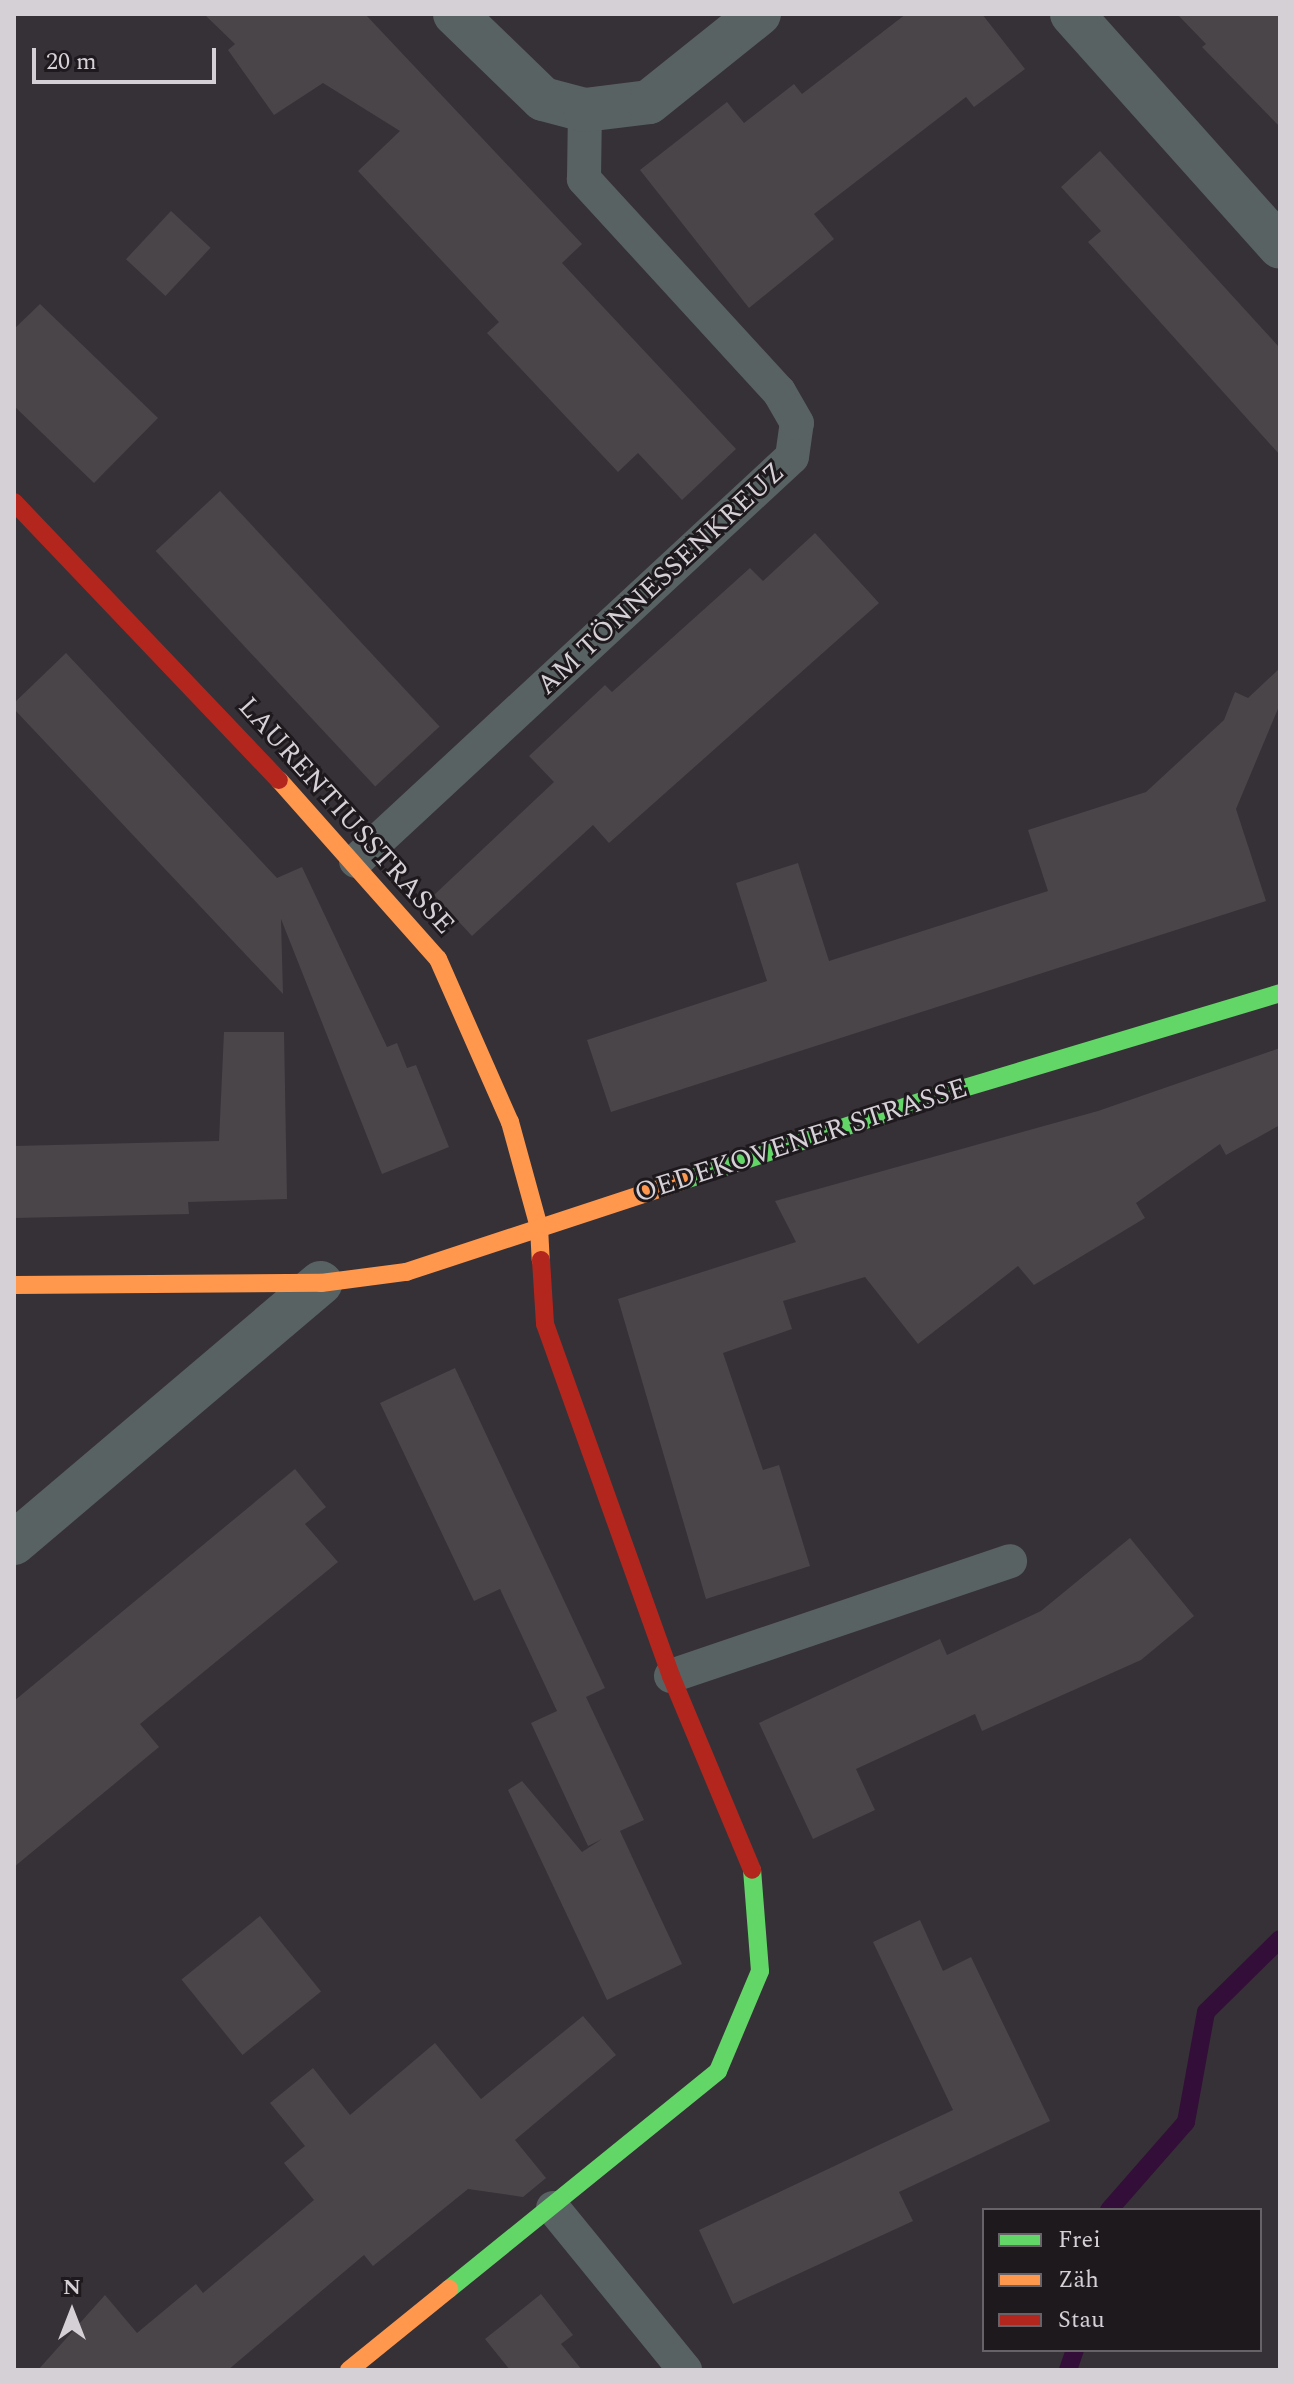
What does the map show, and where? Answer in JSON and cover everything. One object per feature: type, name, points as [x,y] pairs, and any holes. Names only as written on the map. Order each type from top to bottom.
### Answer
[{"type":"street","points":[[455,14],[543,99],[585,110],[649,102],[759,14]]},
{"type":"street","points":[[1072,14],[1280,247]]},
{"type":"street","name":"LAURENTIUSSTRASSE","points":[[14,502],[356,861],[438,959],[510,1122],[539,1227],[545,1324],[671,1676],[755,1877],[760,1971],[718,2071],[553,2208],[349,2370]]},
{"type":"street","name":"OEDEKOVENER STRASSE","points":[[14,1285],[321,1283],[406,1272],[944,1094],[1280,993]]},
{"type":"street","points":[[14,1543],[321,1283]]},
{"type":"lane","name":"AM TÖNNESSENKREUZ","points":[[356,861],[792,457],[797,423],[779,392],[584,179],[585,110]]},
{"type":"lane","points":[[671,1676],[1010,1561]]},
{"type":"lane","points":[[553,2208],[685,2370]]},
{"type":"building","points":[[204,14],[365,14],[582,244],[562,263],[736,449],[682,500],[638,453],[618,472],[487,333],[499,322],[358,171],[400,131],[323,83],[274,115],[228,50],[235,44]]},
{"type":"building","points":[[906,14],[982,14],[1025,69],[974,107],[966,97],[814,214],[834,239],[749,308],[640,170],[727,102],[744,123],[794,84],[802,94]]},
{"type":"building","points":[[1177,14],[1280,14],[1280,127],[1202,47],[1206,44]]},
{"type":"building","points":[[1100,151],[1280,348],[1280,455],[1088,242],[1101,231],[1061,187]]},
{"type":"building","points":[[171,211],[210,248],[165,296],[126,259]]},
{"type":"building","points":[[40,304],[158,418],[94,483],[14,406],[14,329]]},
{"type":"building","points":[[220,491],[440,726],[375,787],[156,551]]},
{"type":"building","points":[[815,533],[879,603],[609,843],[593,825],[472,936],[434,895],[554,782],[529,756],[605,685],[612,692],[750,568],[763,581]]},
{"type":"building","points":[[66,653],[277,878],[302,867],[387,1047],[397,1043],[407,1068],[416,1065],[449,1147],[382,1174],[281,919],[283,994],[14,709],[14,703]]},
{"type":"building","points":[[1280,668],[1280,704],[1236,809],[1266,901],[611,1112],[587,1040],[767,981],[736,883],[798,863],[829,961],[1048,891],[1028,830],[1146,792],[1224,720],[1235,692],[1248,698]]},
{"type":"building","points":[[224,1032],[284,1032],[287,1199],[188,1202],[189,1214],[15,1218],[14,1146],[219,1141]]},
{"type":"building","points":[[1280,1048],[1280,1125],[1226,1155],[1220,1144],[1136,1203],[1145,1218],[1034,1285],[1018,1266],[918,1344],[865,1277],[783,1301],[792,1329],[723,1353],[763,1470],[779,1465],[810,1566],[706,1599],[618,1299],[796,1242],[775,1201],[1098,1111]]},
{"type":"building","points":[[455,1368],[605,1688],[586,1697],[644,1820],[620,1831],[682,1964],[607,2000],[508,1790],[522,1781],[582,1852],[602,1839],[588,1846],[531,1723],[557,1711],[500,1589],[474,1601],[380,1403]]},
{"type":"building","points":[[295,1469],[326,1507],[305,1524],[338,1562],[140,1724],[159,1747],[14,1867],[14,1701]]},
{"type":"building","points":[[1130,1538],[1194,1616],[1141,1660],[982,1731],[975,1714],[856,1769],[875,1810],[813,1839],[759,1723],[940,1639],[947,1655],[1041,1611]]},
{"type":"building","points":[[260,1916],[321,1991],[243,2055],[182,1980]]},
{"type":"building","points":[[920,1920],[943,1971],[971,1957],[1050,2121],[899,2192],[913,2221],[733,2304],[699,2230],[953,2110],[873,1942]]},
{"type":"building","points":[[583,2016],[616,2055],[515,2140],[546,2178],[523,2197],[468,2189],[373,2266],[364,2255],[228,2370],[38,2370],[105,2295],[137,2333],[196,2284],[203,2293],[314,2200],[284,2163],[305,2146],[270,2103],[313,2068],[350,2115],[435,2043],[481,2099]]},
{"type":"building","points":[[541,2294],[573,2335],[561,2344],[582,2370],[510,2370],[485,2339]]},
{"type":"waterway","points":[[1111,2208],[1186,2122],[1206,2012],[1280,1939]]},
{"type":"waterway","points":[[1068,2370],[1074,2352]]},
{"type":"traffic: fast","points":[[682,1181],[944,1094],[1280,993]]},
{"type":"traffic: fast","points":[[449,2289],[718,2071],[760,1971],[752,1870]]},
{"type":"traffic: slow","points":[[279,780],[438,959],[510,1122],[539,1227],[541,1260]]},
{"type":"traffic: slow","points":[[14,1285],[321,1283],[406,1272],[682,1181]]},
{"type":"traffic: slow","points":[[349,2370],[449,2289]]},
{"type":"traffic: jam","points":[[14,502],[279,780]]},
{"type":"traffic: jam","points":[[541,1260],[545,1324],[671,1676],[752,1870]]}]
